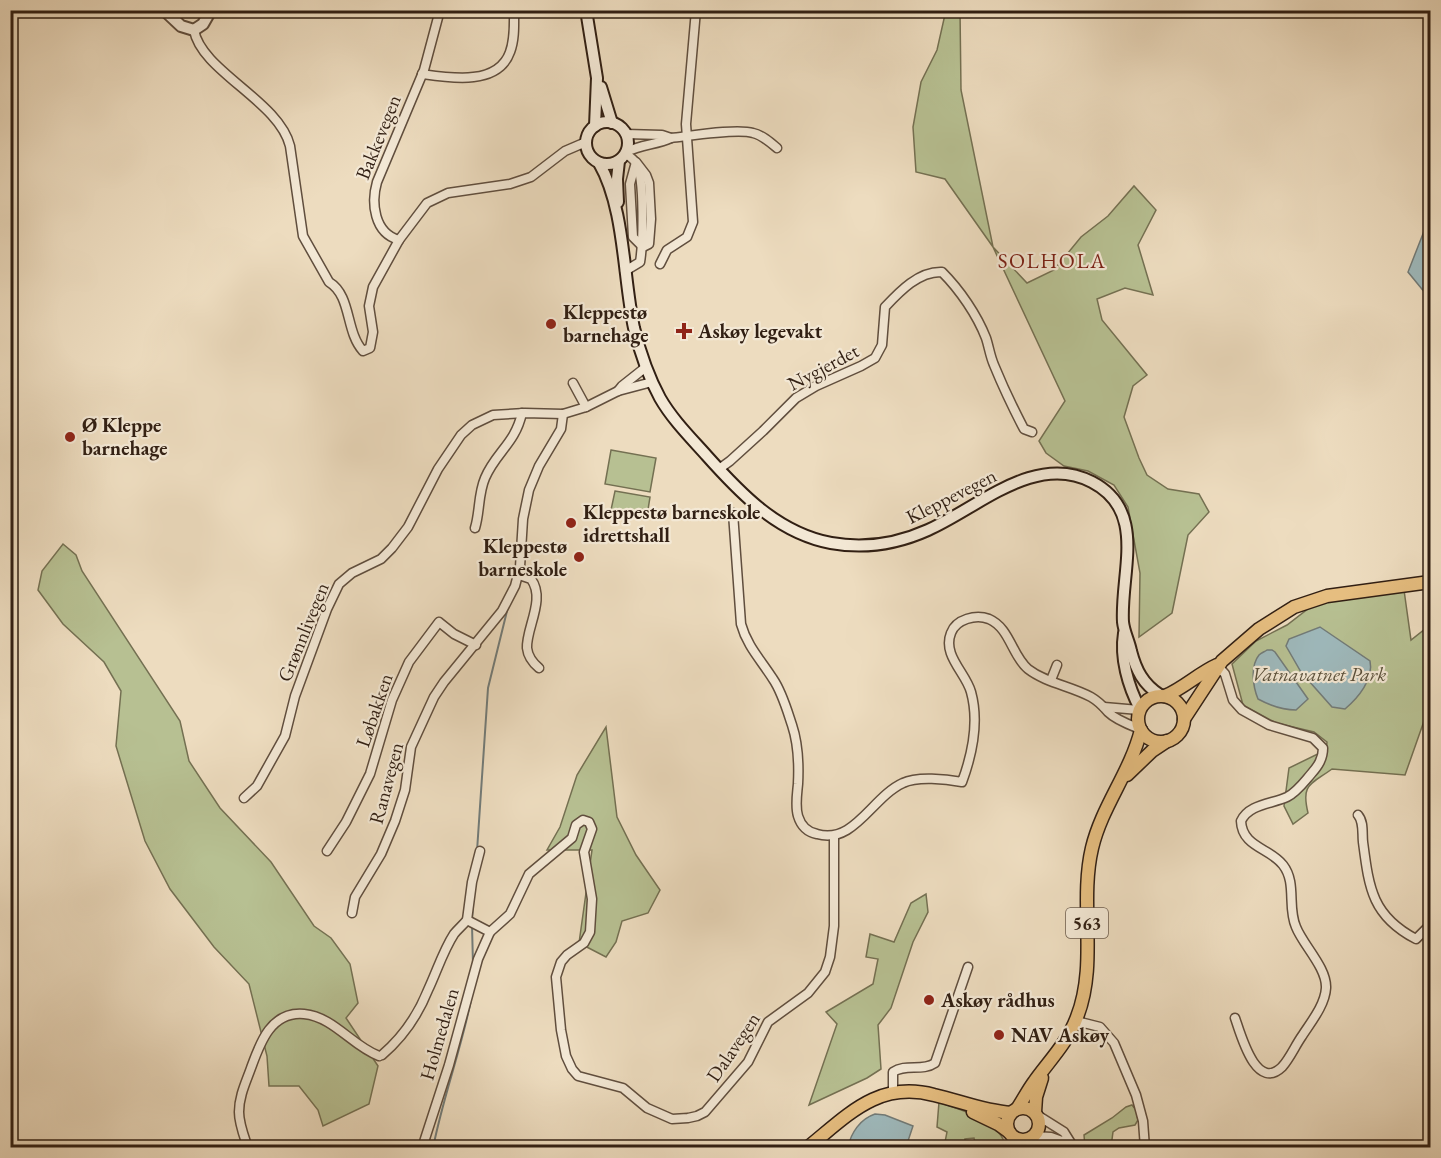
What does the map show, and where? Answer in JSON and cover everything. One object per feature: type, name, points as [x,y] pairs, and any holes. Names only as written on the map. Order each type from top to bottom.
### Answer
[{"type":"main road","points":[[164,10],[181,26],[194,30],[203,24],[212,10]]},
{"type":"main road","points":[[586,10],[597,78],[612,123]]},
{"type":"main road","points":[[595,126],[597,78]]},
{"type":"main road","points":[[612,123],[619,126],[626,134],[628,142],[624,155],[610,164],[599,163],[589,155],[586,142],[588,135],[595,126],[612,123]]},
{"type":"main road","name":"Kleppevegen","points":[[617,212],[624,155]]},
{"type":"main road","name":"Kleppevegen","points":[[599,163],[606,176],[617,212],[634,327],[652,382],[673,417],[719,469],[746,496],[782,525],[817,540],[855,546],[906,539],[936,526],[1020,481],[1044,474],[1070,474],[1082,477],[1104,489],[1113,498],[1125,521],[1128,546],[1122,646],[1139,709]]},
{"type":"main road","name":"563","points":[[1012,1139],[1007,1124],[1032,1084],[1063,1044],[1076,1021],[1083,998],[1090,855],[1099,823],[1124,778],[1140,730],[1139,709],[1149,699],[1178,691],[1217,665],[1259,629],[1294,607],[1338,594],[1431,582]]},
{"type":"main road","name":"Kleppevegen","points":[[1124,629],[1142,679],[1162,696]]},
{"type":"main road","name":"563","points":[[1124,778],[1152,751],[1179,732],[1184,718],[1217,665]]},
{"type":"main road","points":[[1162,696],[1178,703],[1184,718]]},
{"type":"main road","points":[[1140,730],[1153,741],[1167,741]]},
{"type":"main road","name":"563","points":[[1029,1141],[1040,1126],[1036,1114],[1037,1092],[1047,1066]]},
{"type":"main road","points":[[807,1148],[862,1104],[893,1092],[923,1092],[985,1110],[1014,1111],[1026,1108],[1036,1114]]},
{"type":"main road","points":[[954,1102],[998,1124],[1012,1139],[1029,1141]]},
{"type":"street","name":"Bakkevegen","points":[[399,240],[391,237],[379,224],[374,205],[376,182],[422,74],[440,10]]},
{"type":"street","points":[[422,74],[478,77],[503,65],[512,45],[514,10]]},
{"type":"street","points":[[660,264],[668,250],[687,237],[692,226],[687,136],[688,94],[696,10]]},
{"type":"street","points":[[194,30],[196,41],[211,59],[267,111],[287,136],[303,236],[329,282],[342,295],[355,339],[363,351],[370,348],[372,340],[369,306],[373,287],[399,240],[422,209],[435,198],[448,193],[515,182],[531,177],[566,151],[586,142]]},
{"type":"street","points":[[626,271],[640,262],[643,247],[648,244],[650,235],[649,183],[636,162],[624,155],[636,147],[663,142],[671,138],[746,132],[760,135],[777,148]]},
{"type":"street","points":[[626,134],[662,135],[671,138]]},
{"type":"street","points":[[636,162],[630,184],[633,237],[643,247]]},
{"type":"street","name":"Nygjerdet","points":[[719,469],[763,431],[796,398],[872,360],[882,345],[885,307],[905,288],[932,272],[942,272],[954,284],[975,317],[986,337],[991,358],[1009,399],[1024,429],[1032,432]]},
{"type":"street","name":"Grønnlivegen","points":[[618,391],[646,367]]},
{"type":"street","name":"Grønnlivegen","points":[[244,798],[257,786],[285,736],[295,696],[327,609],[339,584],[352,573],[381,559],[392,548],[408,527],[438,469],[460,435],[479,421],[493,415],[563,414],[586,407],[618,391],[652,382]]},
{"type":"street","points":[[573,383],[586,407]]},
{"type":"street","points":[[475,528],[480,494],[486,475],[511,441],[522,413]]},
{"type":"street","name":"Ranavegen","points":[[352,913],[355,897],[392,830],[403,797],[411,747],[434,697],[502,611],[519,575],[523,519],[529,490],[539,466],[561,429],[563,414]]},
{"type":"street","points":[[733,513],[741,624],[751,650],[778,688],[795,732],[798,765],[796,801],[798,818],[812,833],[834,836],[850,828],[882,797],[903,783],[938,779],[962,782],[969,762],[974,716],[970,689],[954,661],[949,644],[956,624],[974,617],[989,619],[996,623],[1026,668],[1090,697],[1112,715],[1140,730]]},
{"type":"street","points":[[519,575],[531,579],[536,590],[534,615],[527,646],[530,657],[539,669]]},
{"type":"street","name":"Løbakken","points":[[327,851],[346,822],[373,768],[378,743],[392,700],[411,658],[439,622],[454,634],[476,645]]},
{"type":"street","points":[[1050,680],[1057,665]]},
{"type":"street","points":[[1217,665],[1225,674],[1233,700],[1242,710],[1269,725],[1313,738],[1322,745],[1323,753],[1316,768],[1296,792],[1251,810],[1241,821],[1242,830],[1247,839],[1280,861],[1288,872],[1291,881],[1291,912],[1296,927],[1324,977],[1326,988],[1324,999],[1289,1058],[1280,1068],[1269,1073],[1255,1065],[1235,1018]]},
{"type":"street","points":[[1104,707],[1139,709]]},
{"type":"street","points":[[1358,815],[1362,821],[1365,857],[1379,909],[1390,923],[1416,939],[1431,925]]},
{"type":"street","name":"Holmedalen","points":[[422,1148],[449,1065],[478,959],[490,932],[510,914],[529,874],[572,838],[576,826],[583,820],[592,826],[584,852],[592,906]]},
{"type":"street","name":"Dalavegen","points":[[592,906],[589,937],[564,958],[556,977],[561,1030],[566,1056],[572,1069],[581,1077],[623,1088],[647,1108],[662,1116],[681,1119],[697,1116],[712,1105],[748,1062],[768,1022],[808,993],[825,972],[830,957],[834,926],[834,836]]},
{"type":"street","name":"Holmedalen","points":[[248,1148],[240,1121],[241,1095],[259,1044],[268,1029],[287,1016],[298,1014],[317,1017],[381,1056],[394,1045],[412,1021],[428,992],[452,937],[467,920],[472,882],[480,851]]},
{"type":"street","points":[[467,920],[490,932]]},
{"type":"street","points":[[893,1092],[893,1072],[897,1069],[924,1068],[934,1063],[968,967]]},
{"type":"street","points":[[1076,1021],[1100,1027],[1114,1042],[1136,1095],[1143,1121],[1145,1148]]},
{"type":"street","points":[[1036,1114],[1064,1132],[1074,1146]]},
{"type":"street","points":[[1029,1141],[1051,1137],[1074,1146]]},
{"type":"street","points":[[187,1148],[198,1148]]},
{"type":"green space","points":[[946,10],[960,11],[961,90],[993,247],[945,179],[916,172],[913,127],[921,82],[937,50]]},
{"type":"green space","points":[[1134,186],[1156,210],[1138,245],[1153,295],[1125,288],[1097,299],[1102,320],[1147,375],[1133,386],[1124,417],[1147,475],[1168,489],[1199,494],[1209,512],[1188,535],[1172,613],[1139,637],[1140,573],[1128,507],[1114,485],[1088,471],[1064,466],[1046,453],[1039,441],[1065,401],[993,247],[1027,283],[1054,270],[1081,237],[1108,216]]},
{"type":"green space","points":[[611,450],[656,458],[650,492],[605,484]]},
{"type":"green space","points":[[615,491],[650,497],[647,516],[611,510]]},
{"type":"green space","points":[[63,544],[76,555],[82,571],[180,721],[189,761],[220,808],[271,862],[314,926],[331,938],[350,964],[358,1003],[346,1018],[378,1066],[369,1104],[323,1126],[318,1110],[299,1086],[269,1086],[267,1056],[249,984],[214,947],[170,889],[145,841],[116,746],[121,691],[104,662],[63,624],[38,590],[42,571]]},
{"type":"green space","name":"Vatnavatnet Park","points":[[1404,590],[1411,640],[1430,625],[1430,704],[1405,775],[1332,769],[1309,786],[1306,796],[1308,813],[1293,824],[1284,806],[1289,768],[1326,750],[1327,742],[1314,732],[1276,723],[1243,705],[1232,664],[1256,641],[1287,625],[1313,605],[1342,598]]},
{"type":"green space","points":[[606,727],[617,817],[636,855],[660,890],[648,913],[622,921],[616,942],[606,957],[579,943],[592,850],[547,850],[560,827],[577,775]]},
{"type":"green space","points":[[926,894],[928,912],[913,942],[891,1008],[878,1025],[881,1069],[809,1105],[837,1024],[826,1012],[873,984],[878,959],[866,957],[870,934],[894,942],[911,903]]},
{"type":"green space","points":[[939,1102],[979,1117],[988,1123],[1002,1137],[1006,1147],[976,1147],[974,1138],[965,1139],[965,1147],[948,1147],[945,1142],[947,1132],[937,1127]]},
{"type":"green space","points":[[1132,1105],[1136,1110],[1138,1120],[1135,1125],[1119,1128],[1113,1132],[1111,1147],[1085,1147],[1084,1135]]},
{"type":"water","points":[[1430,220],[1430,299],[1408,272]]},
{"type":"water","points":[[1320,627],[1370,661],[1370,675],[1367,681],[1360,694],[1345,709],[1332,707],[1301,672],[1286,646],[1289,639]]},
{"type":"water","points":[[1267,650],[1275,652],[1308,699],[1296,710],[1277,707],[1258,699],[1254,683],[1254,665],[1259,655]]},
{"type":"water","points":[[875,1114],[885,1115],[913,1126],[906,1147],[848,1147],[857,1127],[865,1119]]},
{"type":"waterway","points":[[477,851],[488,688],[508,607]]},
{"type":"waterway","points":[[472,920],[473,904]]},
{"type":"waterway","points":[[472,925],[473,965]]},
{"type":"waterway","points":[[433,1148],[471,1000]]},
{"type":"place","name":"Kleppestø barnehage","points":[[551,324]]},
{"type":"place","name":"Askøy legevakt","points":[[684,331]]},
{"type":"place","name":"Ø Kleppe barnehage","points":[[70,437]]},
{"type":"place","name":"Kleppestø barneskole idrettshall","points":[[571,523]]},
{"type":"place","name":"Kleppestø barneskole","points":[[579,557]]},
{"type":"place","name":"Askøy rådhus","points":[[929,1000]]},
{"type":"place","name":"NAV Askøy","points":[[999,1035]]},
{"type":"district","name":"SOLHOLA","points":[[1052,260]]}]
